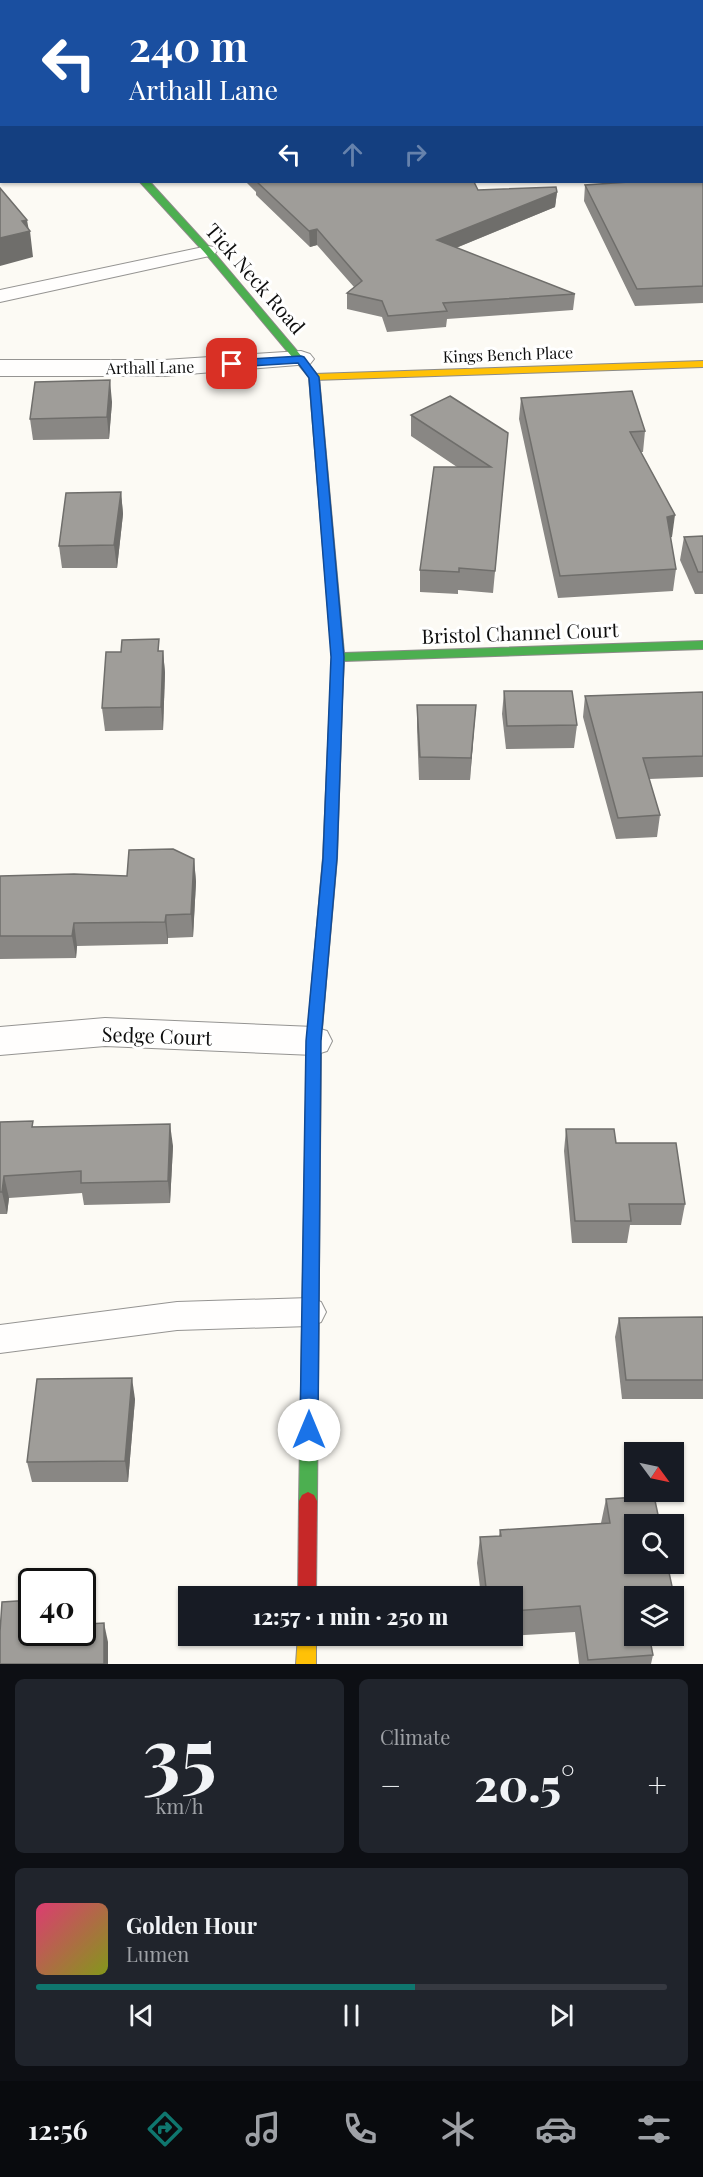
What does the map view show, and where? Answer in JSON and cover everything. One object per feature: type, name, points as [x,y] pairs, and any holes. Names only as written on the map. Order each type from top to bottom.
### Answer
[{"type":"street","name":"Tick Neck Road","points":[[146,183],[208,251],[307,368]]},
{"type":"street","name":"Kings Bench Place","points":[[307,368],[703,364]]},
{"type":"street","name":"Arthall Lane","points":[[0,368],[307,368]]},
{"type":"street","points":[[307,368],[338,657],[330,858],[314,1041],[307,1586]]},
{"type":"street","name":"Bristol Channel Court","points":[[338,657],[703,645]]},
{"type":"street","name":"Sedge Court","points":[[0,1041],[105,1032],[314,1041]]},
{"type":"street","points":[[306,1664],[307,1646]]},
{"type":"lane","points":[[0,296],[208,251]]},
{"type":"lane","points":[[0,1339],[177,1316],[310,1312]]},
{"type":"building","points":[[258,183],[474,183],[478,190],[556,187],[557,192],[437,240],[575,294],[443,303],[447,311],[388,316],[382,301],[347,293],[362,281],[317,229],[309,231]]},
{"type":"building","points":[[703,183],[703,286],[637,289],[585,185]]},
{"type":"building","points":[[0,188],[27,220],[22,221],[30,231],[0,238]]},
{"type":"building","points":[[110,380],[107,417],[30,419],[35,382]]},
{"type":"building","points":[[632,391],[645,431],[630,432],[675,515],[667,517],[676,569],[560,576],[521,398]]},
{"type":"building","points":[[450,396],[508,433],[495,571],[459,568],[459,572],[420,570],[434,467],[491,467],[411,415]]},
{"type":"building","points":[[121,492],[114,545],[59,546],[66,493]]},
{"type":"building","points":[[703,536],[703,572],[698,572],[684,537]]},
{"type":"building","points":[[159,639],[158,651],[163,651],[161,707],[102,708],[106,652],[121,652],[122,640]]},
{"type":"building","points":[[504,691],[572,691],[577,725],[507,726]]},
{"type":"building","points":[[703,692],[703,756],[643,758],[660,815],[618,818],[585,696]]},
{"type":"building","points":[[417,705],[476,705],[471,758],[420,757]]},
{"type":"building","points":[[173,849],[194,859],[191,914],[166,915],[165,922],[74,923],[72,936],[0,936],[0,876],[74,874],[127,876],[129,850]]},
{"type":"building","points":[[33,1121],[32,1127],[170,1124],[168,1181],[81,1183],[81,1171],[4,1176],[2,1192],[0,1192],[0,1122]]},
{"type":"building","points":[[566,1129],[614,1129],[616,1143],[676,1143],[685,1204],[629,1204],[631,1221],[575,1221]]},
{"type":"building","points":[[703,1317],[703,1380],[626,1380],[619,1318]]},
{"type":"building","points":[[132,1378],[125,1461],[27,1462],[37,1379]]},
{"type":"building","points":[[624,1498],[624,1502],[655,1502],[658,1514],[624,1514],[624,1574],[669,1574],[672,1586],[624,1586],[624,1646],[651,1646],[653,1655],[588,1660],[580,1606],[523,1610],[523,1586],[486,1586],[480,1537],[501,1536],[500,1530],[610,1523],[606,1499]]},
{"type":"building","points":[[18,1601],[18,1646],[96,1646],[96,1623],[104,1623],[104,1664],[0,1664],[2,1602]]},
{"type":"traffic: fast","points":[[146,183],[208,251],[314,377],[338,657],[336,701]]},
{"type":"traffic: fast","points":[[338,657],[703,645]]},
{"type":"traffic: fast","points":[[308,1501],[314,1041],[319,982]]},
{"type":"traffic: slow","points":[[314,377],[703,364]]},
{"type":"traffic: slow","points":[[319,982],[330,858],[336,701]]},
{"type":"traffic: slow","points":[[306,1664],[307,1646]]},
{"type":"traffic: jam","points":[[307,1586],[308,1501]]},
{"type":"route","points":[[232,364],[301,359],[314,377],[338,657],[330,858],[314,1041],[309,1430]]}]
